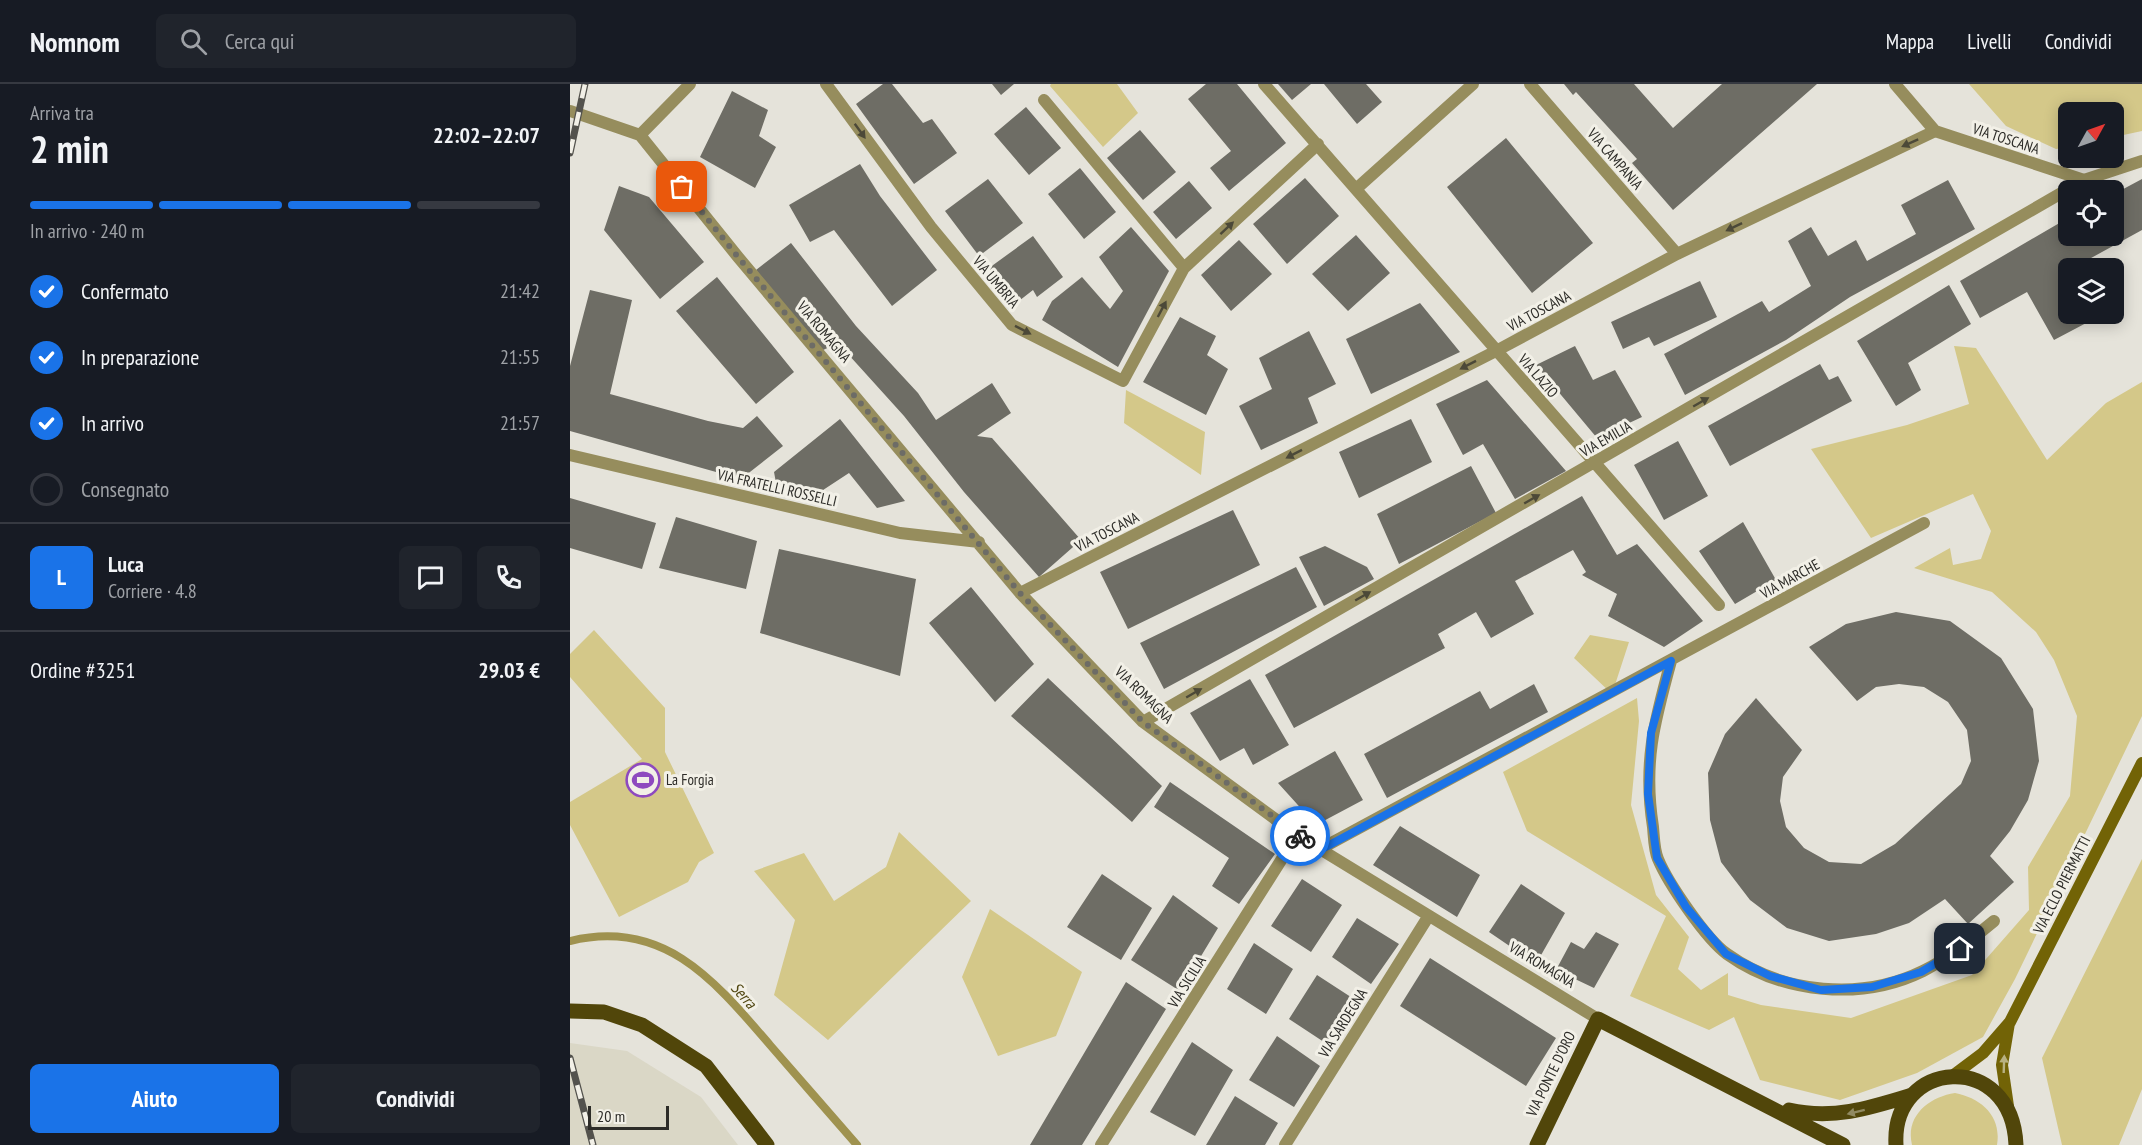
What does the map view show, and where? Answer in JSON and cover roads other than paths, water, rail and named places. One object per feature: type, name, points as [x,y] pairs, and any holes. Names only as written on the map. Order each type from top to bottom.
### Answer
[{"type":"main road","name":"VIA ECLO PIERMATTI","points":[[1951,1077],[1983,1053],[2010,1022],[2142,763]]},
{"type":"main road","points":[[570,1011],[604,1012],[642,1025],[706,1066],[767,1145]]},
{"type":"main road","name":"VIA ROMAGNA","points":[[1598,1019],[1842,1145]]},
{"type":"main road","name":"VIA PONTE D'ORO","points":[[1537,1145],[1598,1019]]},
{"type":"main road","name":"VIA ECLO PIERMATTI","points":[[2008,1106],[2002,1065],[2010,1022]]},
{"type":"main road","name":"VIA ROMAGNA","points":[[1770,1106],[1810,1115],[1846,1114],[1912,1095],[1923,1085],[1951,1077]]},
{"type":"main road","points":[[1951,1077],[1968,1078],[1984,1083],[2008,1106],[2016,1125],[2016,1145]]},
{"type":"main road","points":[[1896,1145],[1895,1131],[1900,1112],[1912,1095]]},
{"type":"street","points":[[570,111],[640,135],[690,84]]},
{"type":"street","name":"VIA UMBRIA","points":[[826,84],[931,227],[1012,325],[1124,381],[1184,268],[1318,144]]},
{"type":"street","name":"VIA LAZIO","points":[[1264,84],[1719,605]]},
{"type":"street","points":[[1356,189],[1473,84]]},
{"type":"street","name":"VIA CAMPANIA","points":[[1530,84],[1677,254]]},
{"type":"street","points":[[1894,84],[1935,131]]},
{"type":"street","points":[[1044,100],[1184,268]]},
{"type":"street","name":"VIA TOSCANA","points":[[1020,593],[1496,351],[1677,254],[1935,131],[2084,180]]},
{"type":"street","name":"VIA ROMAGNA","points":[[640,135],[738,257],[1020,593],[1143,722],[1298,835],[1428,917],[1598,1019]]},
{"type":"street","name":"VIA EMILIA","points":[[2084,180],[2142,161]]},
{"type":"street","name":"VIA EMILIA","points":[[1143,722],[2058,195]]},
{"type":"street","name":"VIA FRATELLI ROSSELLI","points":[[570,455],[900,533],[979,542]]},
{"type":"street","name":"VIA MARCHE","points":[[1322,849],[1924,523]]},
{"type":"street","points":[[1671,661],[1651,733],[1648,794],[1657,858],[1686,907],[1726,954],[1770,976],[1821,990],[1872,987],[1921,972],[1960,949],[1994,921]]},
{"type":"street","name":"VIA SICILIA","points":[[1101,1145],[1298,835]]},
{"type":"street","name":"VIA SARDEGNA","points":[[1285,1145],[1428,917]]},
{"type":"waterway","name":"Serra","points":[[570,941],[603,936],[633,939],[660,947],[685,960],[729,999],[857,1145]]},
{"type":"railway","points":[[570,153],[585,84]]},
{"type":"railway","points":[[570,1058],[593,1145]]},
{"type":"place","name":"La Forgia","points":[[643,780]]}]
